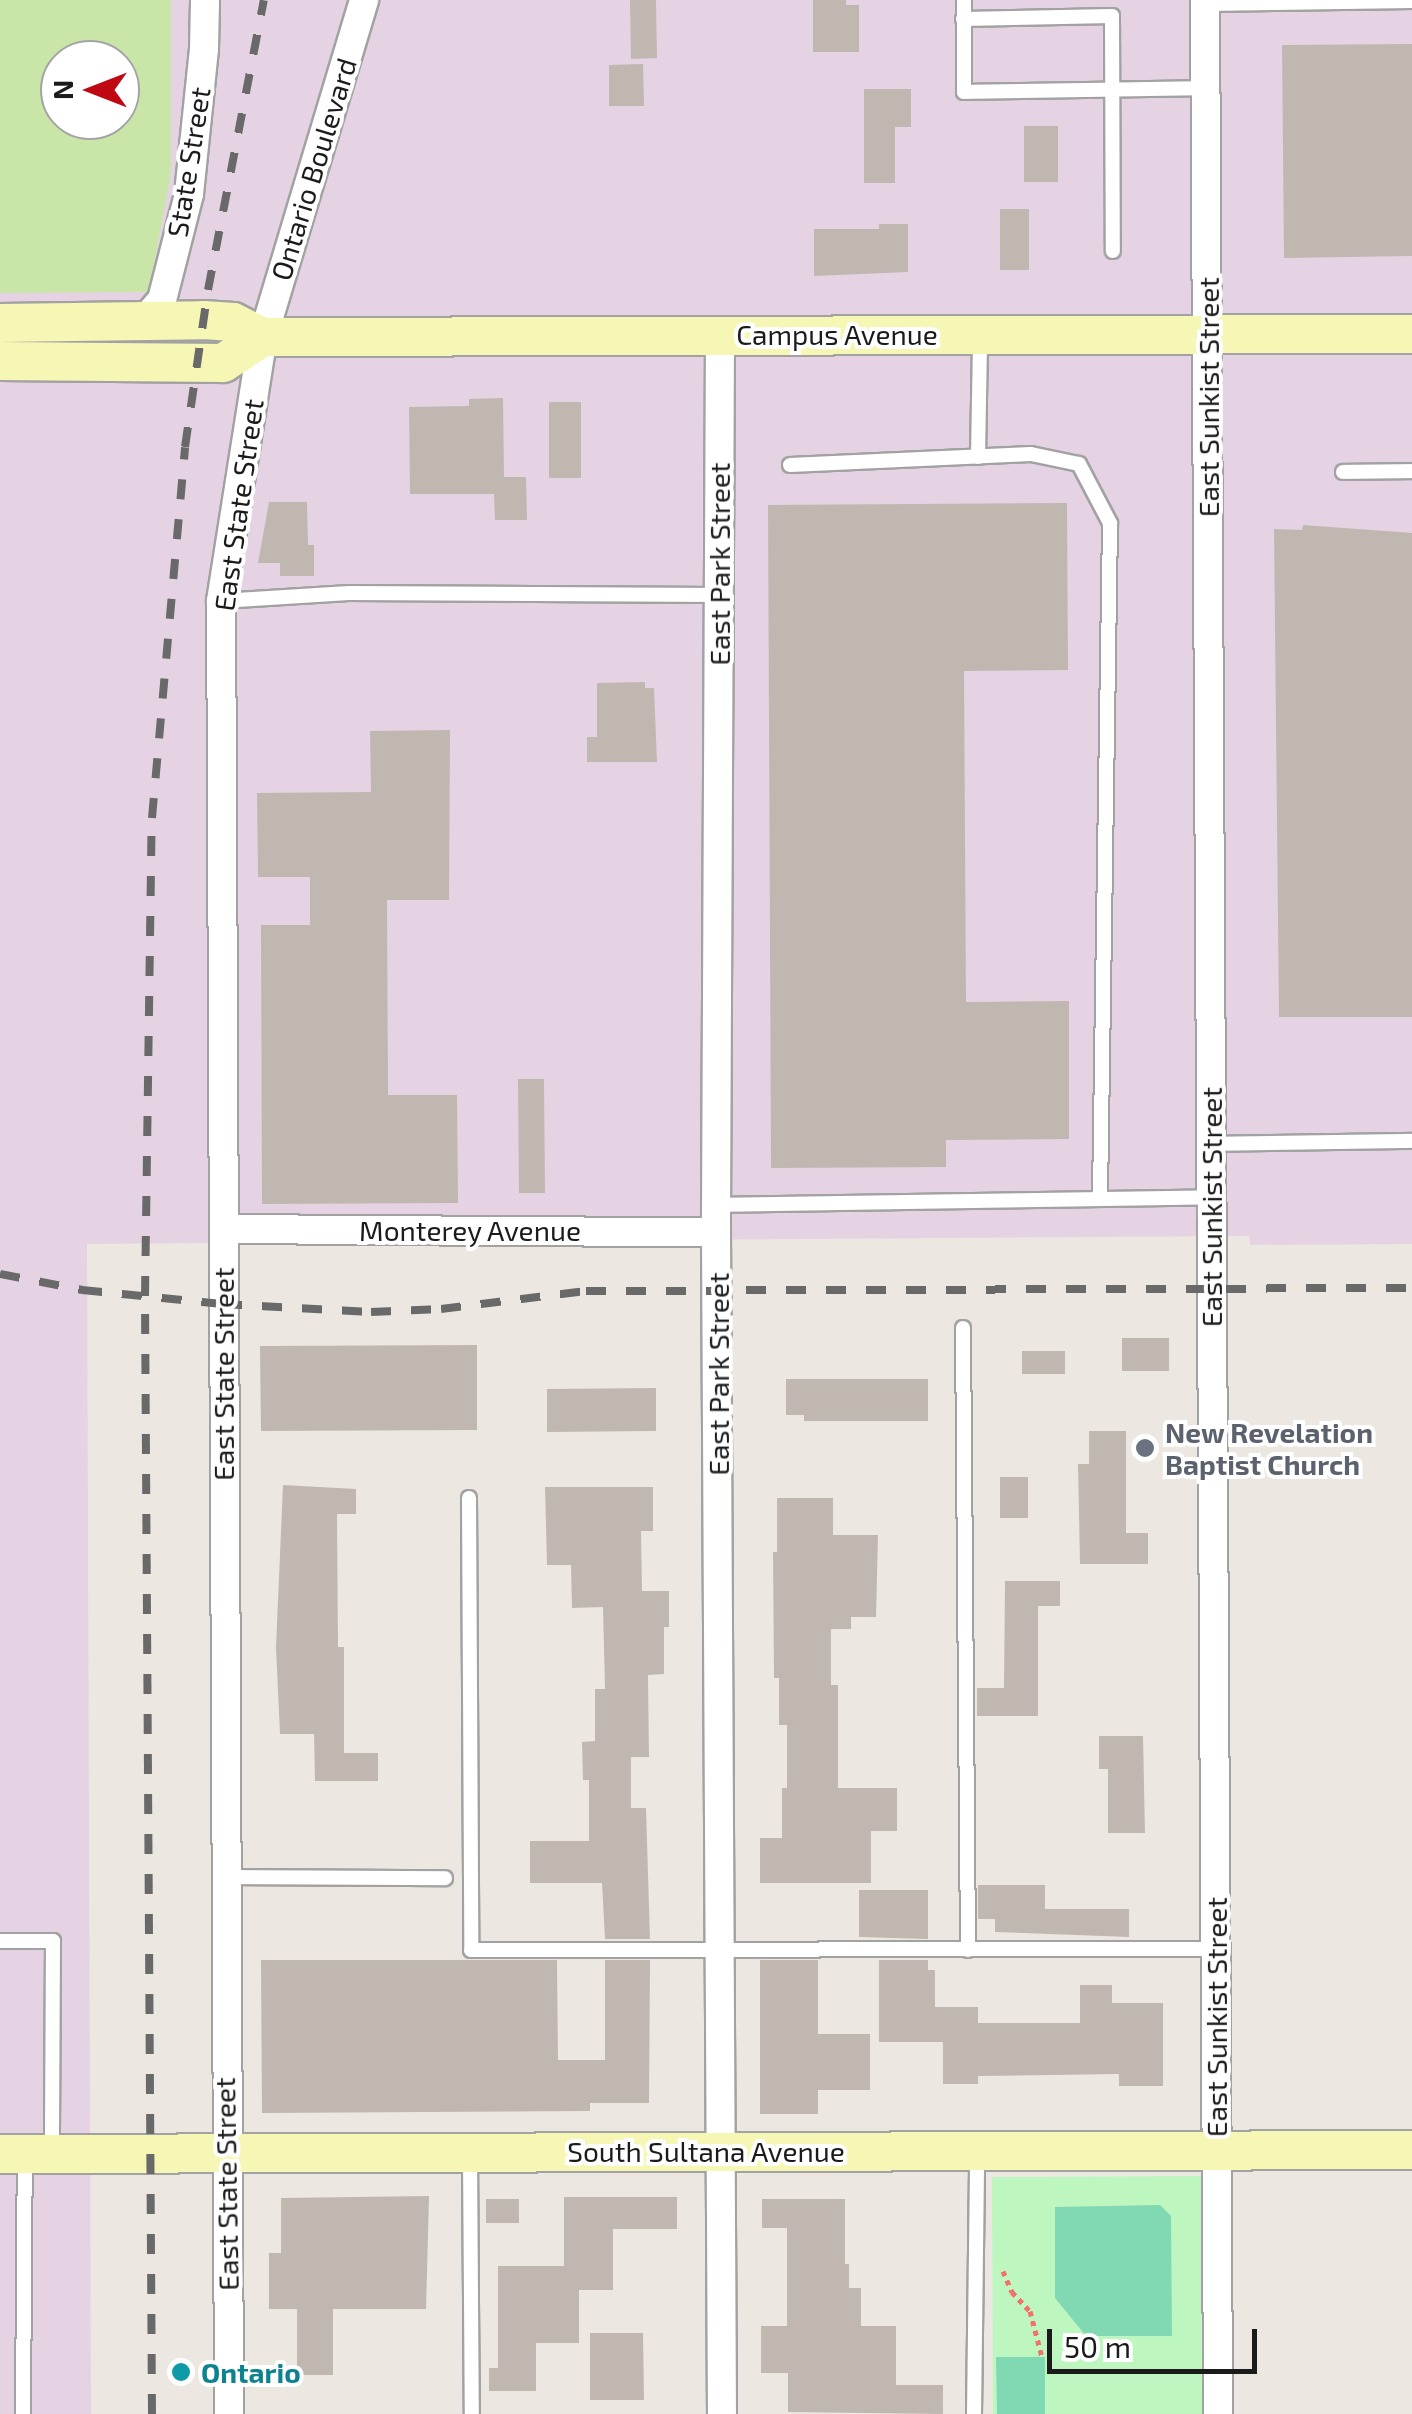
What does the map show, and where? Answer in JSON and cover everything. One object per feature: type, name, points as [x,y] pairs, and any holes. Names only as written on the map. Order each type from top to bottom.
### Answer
[{"type":"street","name":"State Street","points":[[147,318],[162,300],[189,194],[205,0]]},
{"type":"street","name":"Ontario Boulevard","points":[[263,338],[364,0]]},
{"type":"street","name":"East Sunkist Street","points":[[1205,2],[1218,2414]]},
{"type":"street","name":"Campus Avenue","points":[[0,322],[147,318],[233,322],[263,338],[1412,334]]},
{"type":"street","name":"East Park Street","points":[[720,335],[716,1218],[722,2414]]},
{"type":"street","name":"Campus Avenue","points":[[0,361],[222,363],[263,338]]},
{"type":"street","name":"East State Street","points":[[229,2414],[221,600],[263,338]]},
{"type":"street","name":"Monterey Avenue","points":[[225,1229],[716,1218]]},
{"type":"street","name":"South Sultana Avenue","points":[[26,2154],[1412,2150]]},
{"type":"lane","points":[[964,0],[964,92],[1206,88]]},
{"type":"lane","points":[[1205,2],[1412,1]]},
{"type":"lane","points":[[963,19],[1112,16],[1113,252]]},
{"type":"lane","points":[[978,456],[980,334]]},
{"type":"lane","points":[[790,465],[1031,454],[1080,464],[1110,522],[1100,1198]]},
{"type":"lane","points":[[1343,472],[1412,472]]},
{"type":"lane","points":[[221,600],[348,593],[719,595]]},
{"type":"lane","points":[[1210,1144],[1412,1141]]},
{"type":"lane","points":[[716,1218],[1100,1198],[1211,1197]]},
{"type":"lane","points":[[963,1328],[968,1950]]},
{"type":"lane","points":[[469,1498],[471,1950],[1215,1949]]},
{"type":"lane","points":[[224,1876],[444,1878]]},
{"type":"lane","points":[[0,1940],[53,1941],[26,2154],[23,2414]]},
{"type":"lane","points":[[974,2414],[977,2150]]},
{"type":"lane","points":[[470,2152],[472,2414]]},
{"type":"path","points":[[1003,2271],[1012,2292],[1030,2311],[1042,2357]]},
{"type":"shaded area","points":[[0,0],[1412,0],[1412,1244],[1250,1245],[1249,1236],[87,1244],[91,2414],[0,2414]]},
{"type":"green space","points":[[0,0],[171,0],[171,173],[149,292],[0,293]]},
{"type":"green space","points":[[1201,2176],[1202,2414],[993,2414],[992,2177]]},
{"type":"green space","points":[[1160,2205],[1171,2216],[1172,2336],[1086,2336],[1055,2298],[1055,2207]]},
{"type":"green space","points":[[996,2357],[1045,2357],[1045,2414],[997,2414]]},
{"type":"building","points":[[630,0],[656,0],[657,58],[631,59]]},
{"type":"building","points":[[813,0],[846,0],[846,5],[859,5],[859,52],[813,52]]},
{"type":"building","points":[[1412,44],[1412,256],[1284,258],[1282,45]]},
{"type":"building","points":[[643,64],[644,106],[609,106],[609,65]]},
{"type":"building","points":[[864,89],[911,89],[911,127],[895,127],[895,183],[864,183]]},
{"type":"building","points":[[1024,126],[1058,126],[1058,182],[1024,182]]},
{"type":"building","points":[[1000,209],[1029,209],[1029,270],[1000,270]]},
{"type":"building","points":[[879,224],[908,224],[908,272],[814,276],[814,229],[879,229]]},
{"type":"building","points":[[503,398],[504,477],[526,477],[527,520],[495,520],[494,494],[410,494],[409,407],[469,406],[469,399]]},
{"type":"building","points":[[549,402],[581,402],[581,478],[549,478]]},
{"type":"building","points":[[269,502],[307,502],[308,545],[314,545],[314,576],[280,576],[280,563],[258,563]]},
{"type":"building","points":[[1067,503],[1068,670],[964,671],[966,1002],[1069,1001],[1069,1139],[946,1140],[946,1167],[771,1168],[768,505]]},
{"type":"building","points":[[1303,525],[1412,533],[1412,1017],[1279,1017],[1274,529],[1302,530]]},
{"type":"building","points":[[645,682],[645,688],[654,688],[657,762],[587,762],[587,737],[597,737],[597,683]]},
{"type":"building","points":[[450,730],[449,900],[387,900],[388,1095],[457,1095],[458,1203],[262,1204],[261,925],[310,925],[310,877],[258,877],[257,793],[371,792],[370,731]]},
{"type":"building","points":[[518,1079],[544,1079],[545,1193],[519,1193]]},
{"type":"building","points":[[1122,1338],[1169,1338],[1169,1371],[1122,1371]]},
{"type":"building","points":[[477,1345],[477,1430],[261,1431],[260,1346]]},
{"type":"building","points":[[1022,1351],[1065,1351],[1065,1374],[1022,1374]]},
{"type":"building","points":[[786,1379],[928,1379],[928,1421],[804,1421],[804,1415],[786,1415]]},
{"type":"building","points":[[656,1388],[656,1431],[547,1432],[547,1389]]},
{"type":"building","points":[[1089,1431],[1126,1431],[1126,1533],[1148,1533],[1148,1564],[1080,1564],[1078,1464],[1089,1464]]},
{"type":"building","points":[[1000,1477],[1028,1477],[1028,1518],[1000,1518]]},
{"type":"building","points":[[283,1485],[356,1489],[356,1514],[337,1514],[338,1647],[344,1647],[344,1753],[378,1753],[378,1781],[315,1781],[314,1734],[280,1734],[276,1647]]},
{"type":"building","points":[[545,1487],[653,1487],[653,1531],[641,1531],[642,1591],[669,1591],[669,1627],[664,1627],[664,1674],[648,1675],[649,1757],[631,1757],[631,1808],[646,1808],[650,1939],[605,1939],[602,1883],[530,1883],[530,1841],[589,1841],[589,1780],[583,1780],[582,1742],[595,1741],[595,1689],[605,1689],[603,1607],[572,1608],[571,1565],[547,1565]]},
{"type":"building","points":[[777,1498],[833,1498],[833,1535],[878,1535],[876,1617],[851,1617],[851,1629],[831,1629],[831,1685],[838,1685],[838,1788],[897,1788],[897,1831],[871,1831],[871,1883],[760,1883],[760,1838],[782,1838],[782,1788],[787,1788],[787,1725],[779,1725],[779,1678],[774,1678],[773,1552],[777,1552]]},
{"type":"building","points":[[1005,1581],[1060,1581],[1060,1606],[1038,1606],[1038,1716],[977,1716],[977,1688],[1004,1688]]},
{"type":"building","points":[[1099,1736],[1143,1736],[1145,1833],[1108,1833],[1108,1769],[1099,1769]]},
{"type":"building","points":[[978,1885],[1045,1885],[1045,1909],[1129,1909],[1129,1937],[995,1932],[995,1919],[978,1919]]},
{"type":"building","points":[[859,1890],[928,1890],[928,1939],[859,1937]]},
{"type":"building","points":[[261,1960],[557,1960],[558,2060],[605,2060],[605,1960],[650,1960],[649,2103],[590,2103],[590,2111],[262,2113]]},
{"type":"building","points":[[760,1960],[818,1960],[818,2034],[870,2034],[870,2090],[818,2090],[818,2114],[760,2114]]},
{"type":"building","points":[[879,1960],[928,1960],[928,1970],[935,1970],[935,2007],[978,2007],[978,2023],[1080,2023],[1080,1985],[1112,1985],[1112,2003],[1163,2003],[1163,2086],[1119,2086],[1119,2074],[978,2076],[978,2084],[943,2084],[943,2042],[879,2042]]},
{"type":"building","points":[[429,2196],[426,2309],[333,2309],[333,2375],[297,2375],[297,2309],[269,2309],[269,2253],[281,2253],[281,2198]]},
{"type":"building","points":[[564,2197],[677,2197],[677,2229],[613,2229],[613,2290],[579,2290],[579,2343],[536,2343],[536,2391],[489,2391],[489,2368],[498,2368],[498,2266],[564,2266]]},
{"type":"building","points":[[486,2199],[519,2199],[519,2223],[486,2223]]},
{"type":"building","points":[[762,2199],[845,2199],[845,2264],[849,2264],[849,2288],[861,2288],[861,2326],[896,2326],[896,2385],[943,2385],[943,2414],[788,2412],[788,2373],[761,2373],[761,2326],[787,2326],[787,2228],[762,2228]]},
{"type":"building","points":[[590,2333],[643,2333],[644,2400],[590,2400]]},
{"type":"railway","points":[[152,2414],[145,1296],[152,818],[185,447],[208,290],[264,0]]},
{"type":"railway","points":[[0,1274],[82,1290],[222,1304],[371,1312],[441,1309],[586,1291],[1412,1288]]},
{"type":"place","name":"New Revelation Baptist Church","points":[[1145,1448]]},
{"type":"place","name":"Ontario","points":[[181,2372]]}]
